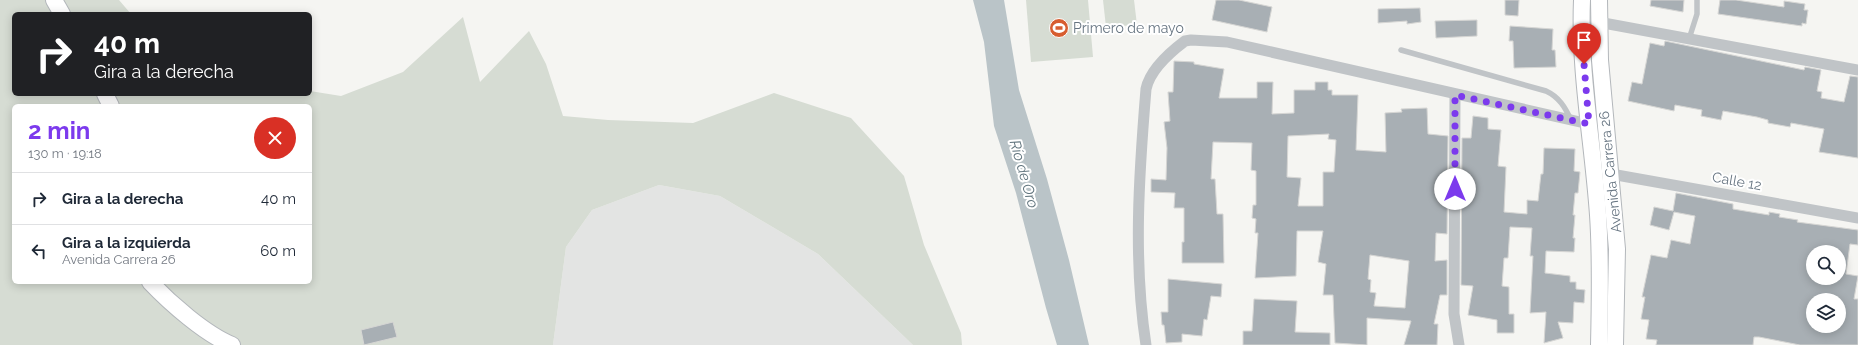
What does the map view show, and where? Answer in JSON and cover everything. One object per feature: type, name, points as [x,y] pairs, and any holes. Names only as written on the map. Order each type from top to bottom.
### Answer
[{"type":"main road","points":[[54,0],[61,12]]},
{"type":"main road","name":"Avenida Carrera 26","points":[[1582,0],[1582,49],[1598,214],[1600,260],[1599,345]]},
{"type":"main road","name":"Avenida Carrera 26","points":[[1599,0],[1598,22],[1603,98],[1617,249],[1615,345]]},
{"type":"main road","points":[[152,284],[165,298],[220,340],[232,345]]},
{"type":"street","points":[[1598,22],[1858,70]]},
{"type":"street","points":[[1146,345],[1138,272],[1141,148],[1146,90],[1148,81],[1156,68],[1185,41],[1226,42],[1455,95],[1589,124]]},
{"type":"street","points":[[1455,95],[1454,314],[1459,345]]},
{"type":"street","name":"Calle 12","points":[[1611,174],[1858,218]]},
{"type":"lane","points":[[1689,40],[1696,14],[1697,0]]},
{"type":"lane","points":[[1400,50],[1546,90],[1554,94],[1564,106],[1571,120]]},
{"type":"shaded area","points":[[0,0],[119,0],[129,12],[12,12],[12,96],[312,96],[312,91],[341,96],[403,72],[463,17],[480,82],[529,31],[546,64],[563,116],[608,120],[693,123],[774,93],[851,118],[904,176],[924,245],[961,333],[962,345],[913,345],[818,254],[720,196],[659,185],[592,210],[566,247],[553,345],[0,345]]},
{"type":"shaded area","name":"Primero de mayo","points":[[1026,0],[1088,0],[1093,57],[1031,62]]},
{"type":"shaded area","points":[[1103,0],[1134,0],[1137,25],[1106,27]]},
{"type":"shaded area","points":[[659,185],[720,196],[818,254],[913,345],[553,345],[566,247],[592,210]]},
{"type":"water","name":"Río de Oro","points":[[973,0],[1004,0],[1019,90],[1047,179],[1069,260],[1089,345],[1057,345],[1016,193],[994,126],[984,42]]},
{"type":"building","points":[[1216,0],[1239,0],[1272,7],[1267,32],[1212,20]]},
{"type":"building","points":[[1505,0],[1519,0],[1518,16],[1505,15]]},
{"type":"building","points":[[1651,0],[1684,0],[1683,12],[1650,6]]},
{"type":"building","points":[[1720,0],[1736,0],[1784,7],[1784,1],[1805,4],[1804,10],[1808,10],[1806,24],[1802,23],[1802,26],[1718,14]]},
{"type":"building","points":[[1420,8],[1421,22],[1407,24],[1407,21],[1378,23],[1378,9]]},
{"type":"building","points":[[1477,20],[1477,36],[1436,38],[1435,21]]},
{"type":"building","points":[[1510,26],[1553,29],[1552,50],[1555,50],[1556,67],[1514,68],[1513,41],[1509,41]]},
{"type":"building","points":[[1665,41],[1804,70],[1805,67],[1821,70],[1817,91],[1822,92],[1821,98],[1844,102],[1850,76],[1858,77],[1858,158],[1819,152],[1824,129],[1791,123],[1790,127],[1768,123],[1768,120],[1757,117],[1723,111],[1721,120],[1701,116],[1702,110],[1675,105],[1674,111],[1628,101],[1632,82],[1642,84],[1650,43],[1664,46]]},
{"type":"building","points":[[1174,61],[1194,62],[1194,64],[1224,69],[1219,98],[1257,98],[1257,82],[1273,82],[1272,114],[1294,113],[1294,90],[1315,90],[1315,82],[1328,82],[1328,90],[1332,90],[1332,95],[1358,95],[1356,150],[1386,152],[1385,113],[1402,112],[1401,109],[1427,108],[1428,134],[1448,136],[1447,234],[1436,233],[1435,261],[1447,260],[1447,295],[1440,295],[1434,324],[1438,324],[1437,345],[1404,345],[1411,321],[1367,318],[1367,345],[1335,343],[1333,295],[1323,295],[1326,264],[1318,262],[1323,231],[1297,231],[1296,276],[1255,278],[1258,233],[1255,233],[1256,219],[1252,218],[1253,205],[1256,205],[1256,171],[1251,170],[1252,143],[1213,142],[1211,179],[1215,179],[1217,214],[1223,214],[1224,263],[1182,263],[1182,242],[1184,242],[1184,208],[1174,208],[1175,193],[1151,192],[1151,179],[1166,180],[1167,148],[1164,122],[1170,121],[1168,92],[1173,92]],"holes":[[[1329,134],[1328,139],[1336,140],[1334,172],[1323,172],[1323,206],[1298,206],[1301,178],[1287,177],[1288,136]],[[1370,255],[1409,261],[1405,308],[1374,306],[1376,293],[1370,292],[1371,280],[1368,279]]]},
{"type":"building","points":[[1473,116],[1488,118],[1488,129],[1501,130],[1498,166],[1506,167],[1504,212],[1527,214],[1527,200],[1538,201],[1541,174],[1543,174],[1544,148],[1575,149],[1574,171],[1580,172],[1578,193],[1575,193],[1573,215],[1575,215],[1573,238],[1575,238],[1574,252],[1546,251],[1545,273],[1570,276],[1570,282],[1576,282],[1576,289],[1585,290],[1584,303],[1574,302],[1573,323],[1558,322],[1563,338],[1544,343],[1546,312],[1530,313],[1533,256],[1530,256],[1532,228],[1510,227],[1508,258],[1504,258],[1502,286],[1509,287],[1509,314],[1514,314],[1514,333],[1497,333],[1497,320],[1468,315],[1473,286],[1461,285],[1462,138],[1471,138]]},
{"type":"building","points":[[1676,193],[1733,204],[1733,209],[1769,215],[1769,212],[1780,214],[1779,217],[1798,220],[1797,222],[1858,230],[1858,245],[1850,244],[1846,274],[1858,276],[1854,299],[1858,299],[1858,345],[1800,345],[1754,337],[1753,345],[1656,345],[1657,340],[1646,339],[1649,320],[1641,319],[1645,297],[1642,297],[1651,255],[1667,258],[1671,240],[1690,244],[1695,216],[1674,212],[1669,230],[1650,225],[1654,207],[1673,211]]},
{"type":"building","points":[[1168,279],[1222,284],[1221,297],[1211,296],[1207,320],[1204,319],[1202,336],[1182,334],[1182,342],[1166,343],[1161,312],[1168,312]]},
{"type":"building","points":[[1254,299],[1297,301],[1295,332],[1330,333],[1330,345],[1243,345],[1243,331],[1252,331]]},
{"type":"building","points":[[393,322],[397,337],[364,345],[361,330]]},
{"type":"place","name":"Primero de mayo","points":[[1059,28]]},
{"type":"route","points":[[1455,189],[1455,95],[1589,124],[1584,64]]}]
